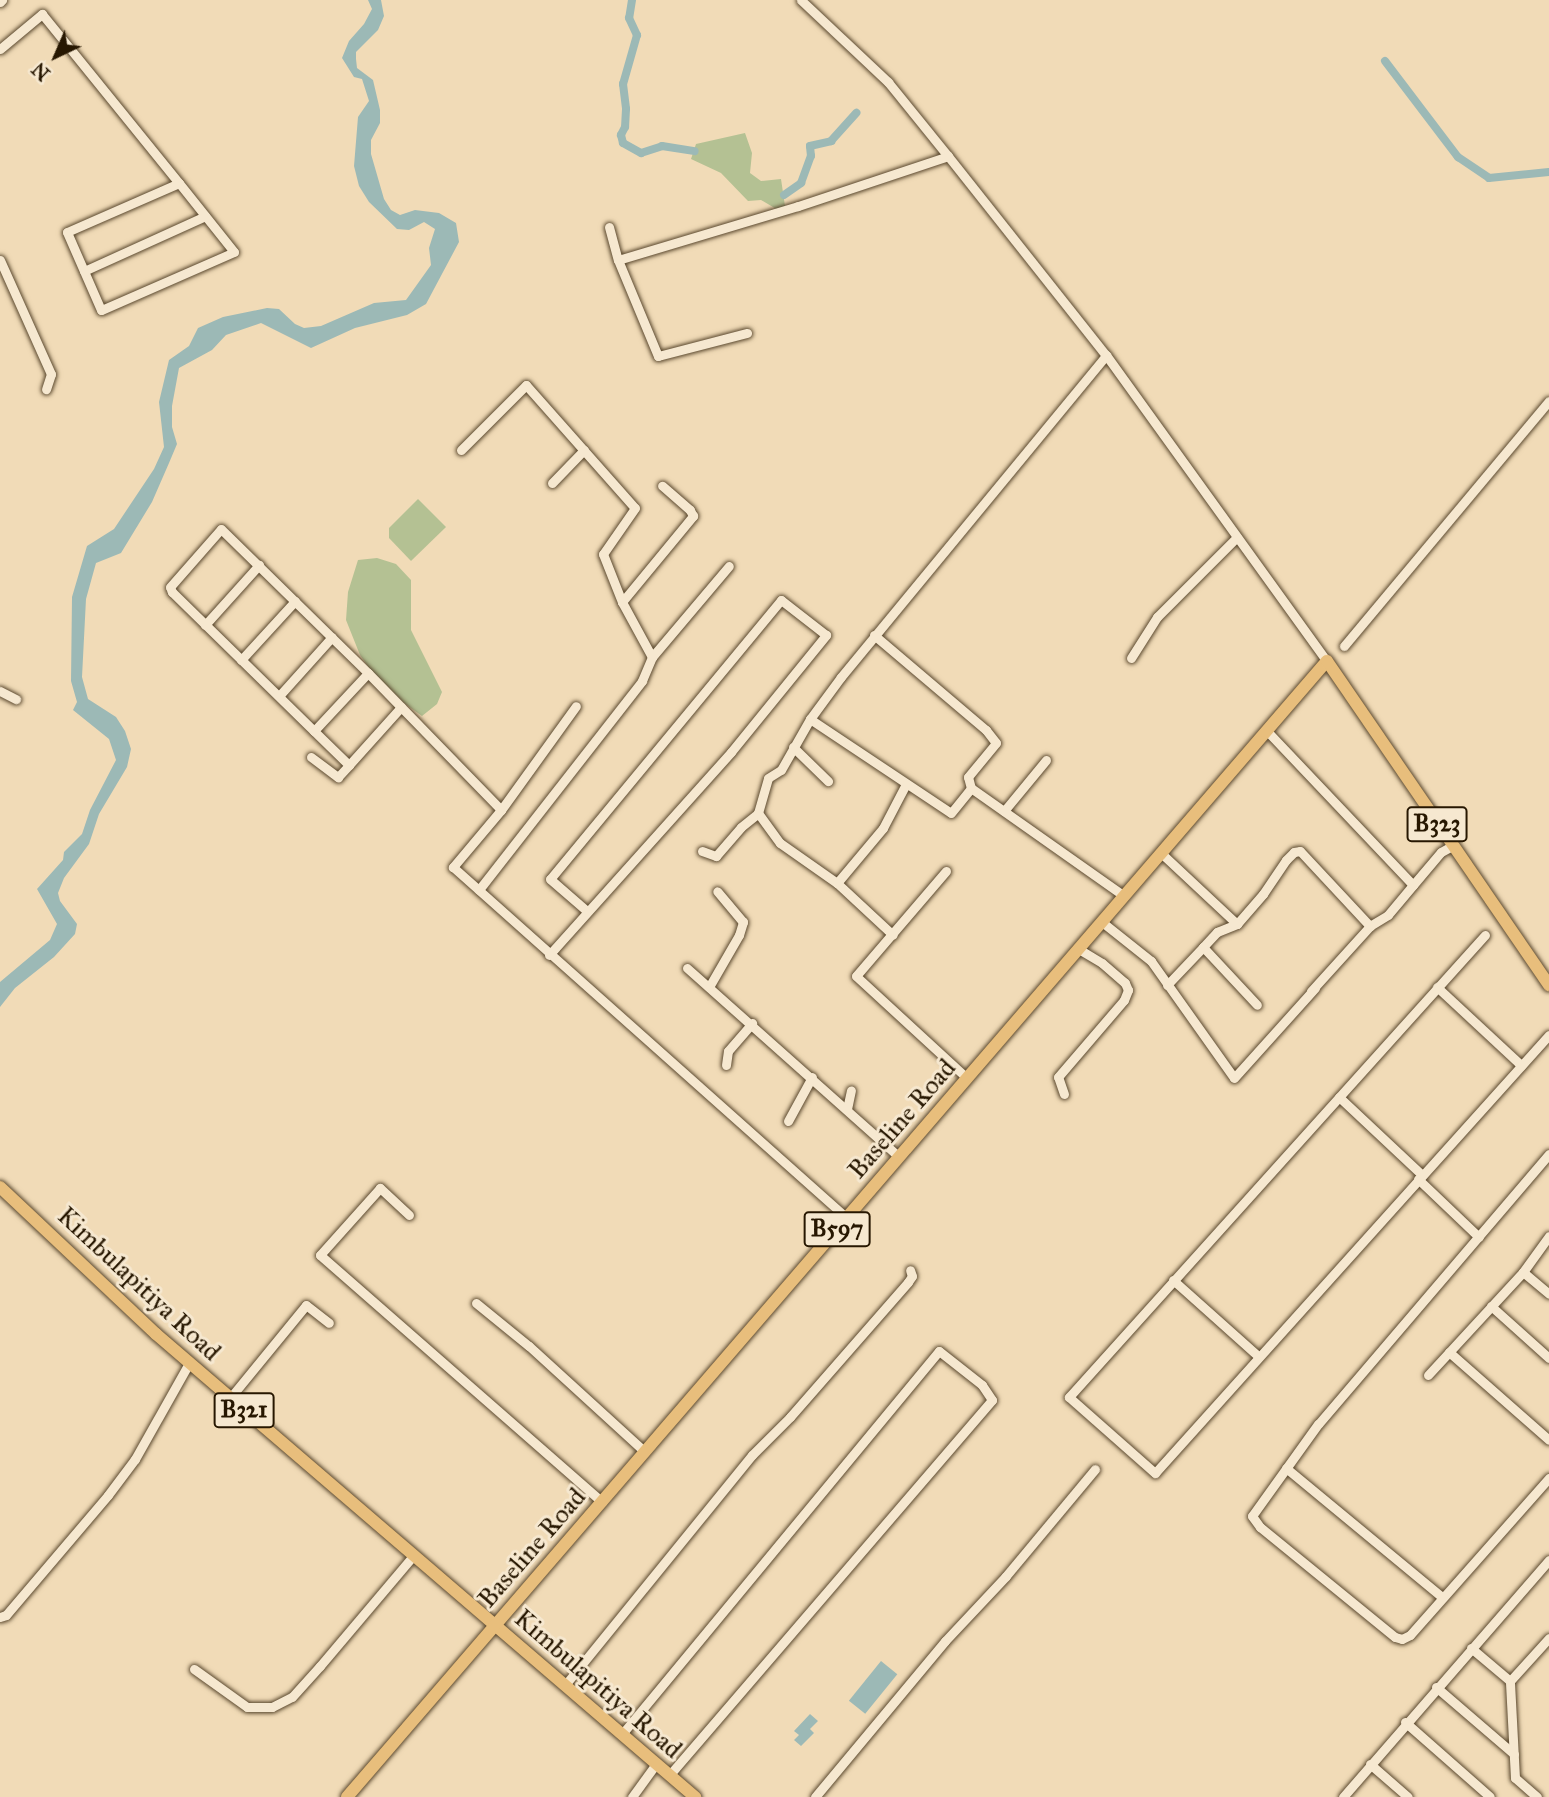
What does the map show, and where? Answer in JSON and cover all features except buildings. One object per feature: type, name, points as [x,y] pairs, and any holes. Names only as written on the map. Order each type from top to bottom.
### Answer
[{"type":"main road","name":"Baseline Road","points":[[347,1797],[1327,661]]},
{"type":"main road","name":"B323","points":[[1327,661],[1549,985]]},
{"type":"main road","name":"Kimbulapitiya Road","points":[[0,1187],[189,1363],[695,1797]]},
{"type":"street","points":[[801,0],[888,82],[948,156],[1106,355],[1327,661]]},
{"type":"street","points":[[0,50],[43,14],[179,183],[234,252],[101,310],[67,232],[179,183]]},
{"type":"street","points":[[618,260],[798,206],[948,156]]},
{"type":"street","points":[[84,271],[205,216]]},
{"type":"street","points":[[609,227],[618,260],[658,356],[747,333]]},
{"type":"street","points":[[0,261],[51,373],[46,389]]},
{"type":"street","points":[[702,852],[716,856],[741,827],[758,813],[768,778],[781,771],[810,719],[874,635],[1106,355]]},
{"type":"street","points":[[461,450],[526,385],[635,508],[603,554],[622,602],[652,657]]},
{"type":"street","points":[[1343,646],[1549,401]]},
{"type":"street","points":[[552,483],[583,450]]},
{"type":"street","points":[[622,602],[693,516],[690,510],[662,486]]},
{"type":"street","points":[[349,765],[205,625],[170,587],[221,529],[368,673],[501,810]]},
{"type":"street","points":[[1131,658],[1157,617],[1237,537]]},
{"type":"street","points":[[205,625],[259,565]]},
{"type":"street","points":[[479,890],[642,681],[652,657],[729,566]]},
{"type":"street","points":[[549,955],[731,752],[826,635],[781,600],[550,880],[586,911]]},
{"type":"street","points":[[241,660],[295,601]]},
{"type":"street","points":[[874,635],[986,730],[996,743],[968,777],[971,788],[1124,896]]},
{"type":"street","points":[[279,696],[332,637]]},
{"type":"street","points":[[314,731],[368,673]]},
{"type":"street","points":[[0,691],[16,699]]},
{"type":"street","points":[[576,706],[501,810],[453,867],[847,1218]]},
{"type":"street","points":[[311,757],[338,777],[401,707]]},
{"type":"street","points":[[810,719],[951,813],[971,788]]},
{"type":"street","points":[[1267,730],[1413,885]]},
{"type":"street","points":[[793,747],[828,781]]},
{"type":"street","points":[[1004,811],[1046,761]]},
{"type":"street","points":[[837,883],[883,828],[906,784]]},
{"type":"street","points":[[758,813],[780,843],[837,883],[893,935]]},
{"type":"street","points":[[1102,922],[1151,961],[1234,1078],[1370,926],[1388,915],[1441,852],[1452,846]]},
{"type":"street","points":[[1167,985],[1217,932],[1237,924],[1264,894],[1294,852],[1300,851],[1370,926]]},
{"type":"street","points":[[1161,853],[1237,924]]},
{"type":"street","points":[[946,871],[856,976],[967,1078]]},
{"type":"street","points":[[709,987],[739,935],[743,922],[717,891]]},
{"type":"street","points":[[1485,935],[1069,1397],[1155,1473],[1549,1035]]},
{"type":"street","points":[[1203,947],[1257,1006]]},
{"type":"street","points":[[1064,1094],[1058,1077],[1124,1000],[1128,990],[1102,963],[1079,949]]},
{"type":"street","points":[[1311,991],[1334,965]]},
{"type":"street","points":[[687,968],[752,1023],[899,1157]]},
{"type":"street","points":[[1437,987],[1521,1065]]},
{"type":"street","points":[[726,1065],[728,1051],[752,1023]]},
{"type":"street","points":[[788,1121],[812,1077]]},
{"type":"street","points":[[847,1109],[851,1090]]},
{"type":"street","points":[[1339,1097],[1479,1237]]},
{"type":"street","points":[[1549,1154],[1318,1424],[1252,1512],[1253,1520],[1395,1637],[1402,1639],[1410,1635],[1549,1478]]},
{"type":"street","points":[[409,1215],[380,1188],[320,1255],[602,1502]]},
{"type":"street","points":[[1427,1375],[1522,1272],[1549,1236]]},
{"type":"street","points":[[565,1685],[752,1455],[790,1418],[908,1282],[912,1276],[909,1270]]},
{"type":"street","points":[[1522,1272],[1549,1294]]},
{"type":"street","points":[[1173,1280],[1259,1357]]},
{"type":"street","points":[[476,1303],[529,1346],[645,1452]]},
{"type":"street","points":[[230,1398],[306,1306],[329,1323]]},
{"type":"street","points":[[1491,1306],[1549,1358]]},
{"type":"street","points":[[622,1734],[939,1351],[973,1377],[992,1400],[670,1775]]},
{"type":"street","points":[[1449,1352],[1549,1440]]},
{"type":"street","points":[[0,1617],[6,1615],[108,1495],[135,1459],[189,1363]]},
{"type":"street","points":[[1286,1468],[1442,1597]]},
{"type":"street","points":[[815,1797],[945,1641],[1006,1577],[1095,1469]]},
{"type":"street","points":[[194,1669],[247,1707],[272,1707],[292,1696],[320,1666],[412,1557]]},
{"type":"street","points":[[1343,1797],[1405,1722],[1549,1560]]},
{"type":"street","points":[[1537,1797],[1515,1778],[1510,1681],[1549,1638]]},
{"type":"street","points":[[1471,1648],[1510,1681]]},
{"type":"street","points":[[1436,1688],[1514,1754]]},
{"type":"street","points":[[1405,1722],[1490,1797]]},
{"type":"street","points":[[632,1797],[656,1764]]},
{"type":"street","points":[[1370,1764],[1408,1797]]},
{"type":"green space","points":[[745,133],[752,153],[750,173],[761,181],[781,179],[785,206],[778,210],[761,200],[748,201],[721,173],[691,159],[696,144]]},
{"type":"green space","points":[[418,499],[446,527],[411,561],[389,538],[389,528]]},
{"type":"green space","points":[[377,558],[396,564],[411,580],[411,630],[442,692],[437,704],[422,716],[404,703],[370,669],[360,655],[346,620],[348,592],[358,560]]},
{"type":"water","points":[[368,0],[381,0],[384,16],[378,30],[356,52],[356,59],[357,68],[373,80],[380,110],[380,123],[371,140],[371,154],[384,199],[391,210],[400,215],[415,210],[439,213],[456,223],[459,242],[426,304],[407,315],[355,328],[311,348],[261,323],[226,335],[212,350],[179,368],[172,406],[172,427],[177,444],[152,502],[121,553],[96,563],[86,599],[82,677],[88,699],[116,717],[125,731],[131,749],[127,767],[99,814],[89,844],[64,878],[58,893],[60,901],[77,924],[75,934],[54,957],[15,988],[0,1007],[0,982],[50,940],[57,924],[37,889],[63,860],[64,852],[82,834],[90,810],[116,760],[109,739],[73,710],[77,702],[71,681],[72,597],[87,546],[114,529],[154,469],[164,447],[159,402],[169,360],[189,346],[198,328],[223,317],[267,308],[279,309],[295,324],[304,328],[321,326],[374,303],[406,300],[431,265],[429,248],[435,229],[424,222],[409,230],[397,229],[369,202],[359,186],[354,166],[358,117],[369,101],[362,79],[354,77],[342,58],[349,41],[364,24],[372,9]]},
{"type":"water","points":[[881,1661],[897,1674],[865,1714],[849,1701]]},
{"type":"water","points":[[810,1714],[818,1721],[810,1729],[814,1733],[801,1746],[794,1740],[799,1735],[794,1731]]},
{"type":"waterway","points":[[632,0],[629,18],[637,35],[623,84],[626,109],[625,127],[621,135],[623,143],[641,153],[662,146],[695,151]]},
{"type":"waterway","points":[[1385,61],[1458,157],[1489,178],[1549,172]]},
{"type":"waterway","points":[[784,195],[801,183],[811,156],[810,146],[831,141],[856,113]]}]
